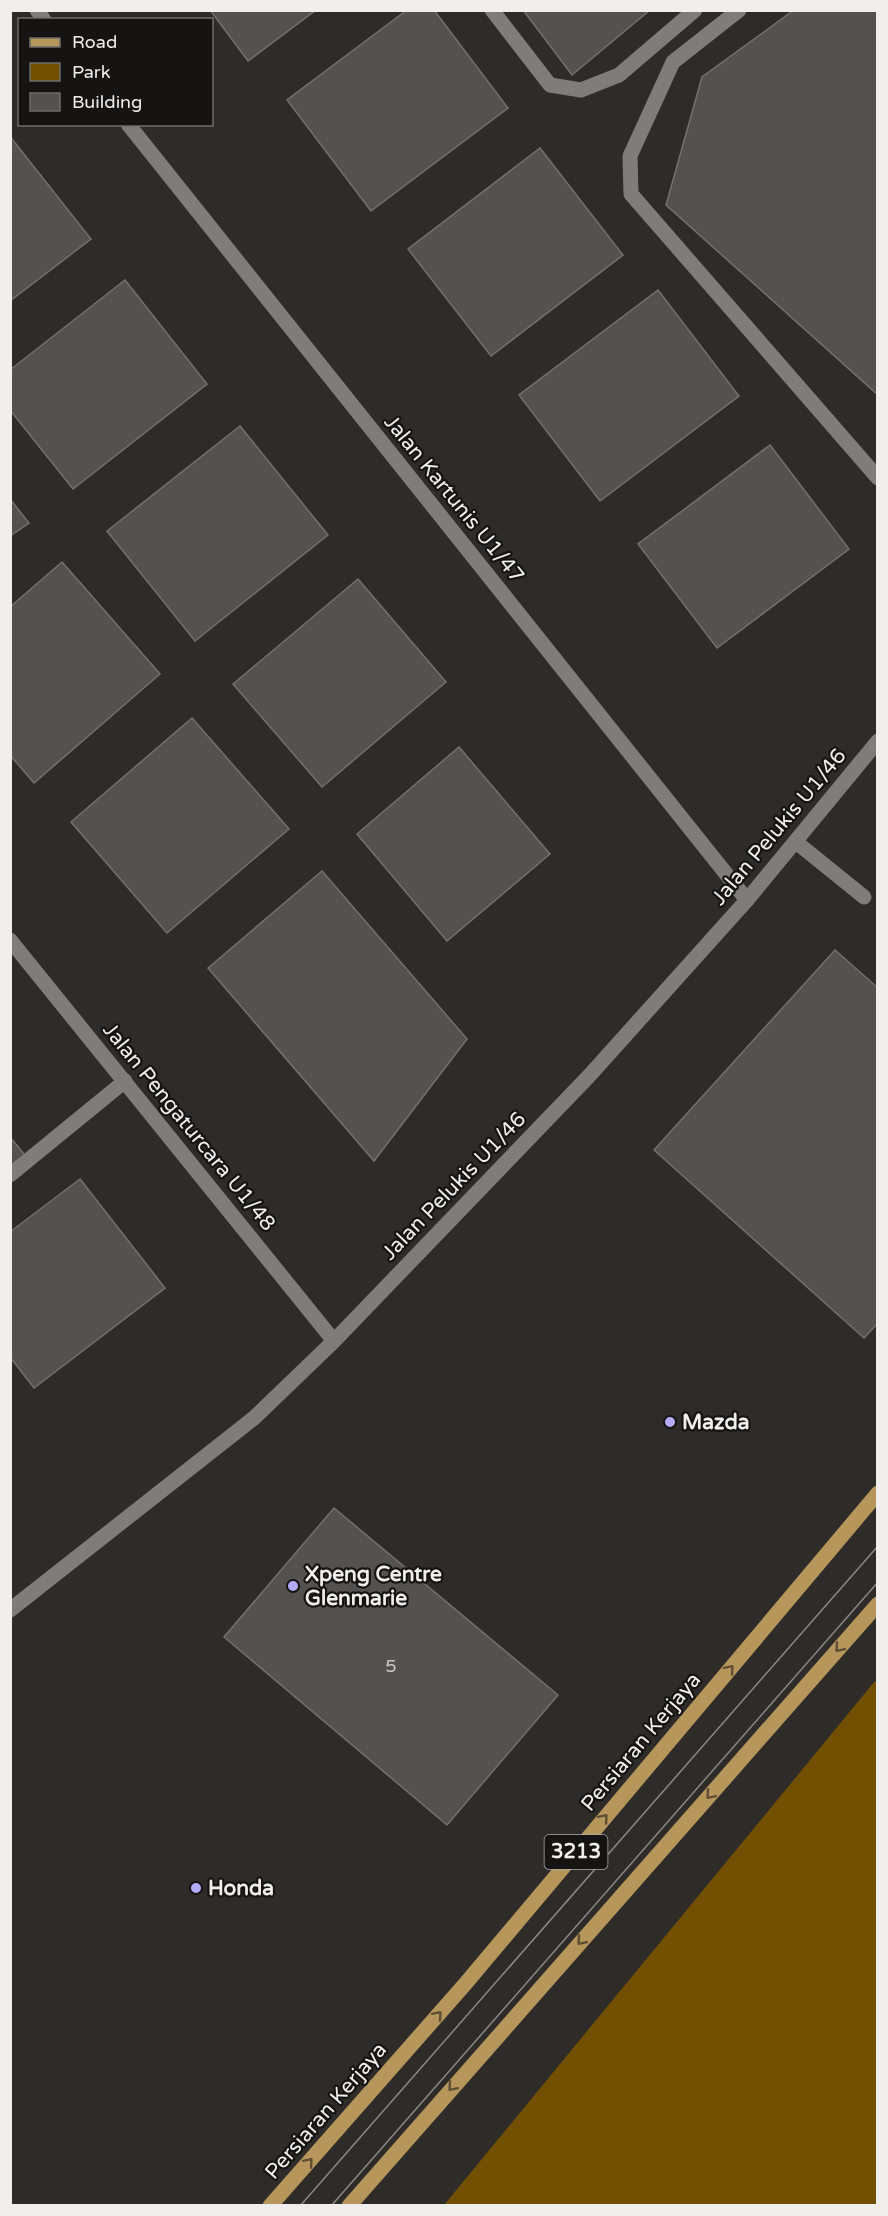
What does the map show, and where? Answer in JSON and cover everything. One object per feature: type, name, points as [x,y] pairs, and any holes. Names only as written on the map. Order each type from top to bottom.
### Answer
[{"type":"main road","name":"Persiaran Kerjaya","points":[[270,2205],[466,1983],[878,1494]]},
{"type":"main road","name":"3213","points":[[349,2205],[878,1604]]},
{"type":"street","points":[[492,10],[550,85],[581,90],[619,75],[695,10]]},
{"type":"street","points":[[739,10],[674,62],[630,156],[632,194],[878,477]]},
{"type":"street","name":"Jalan Kartunis U1/47","points":[[130,126],[747,900]]},
{"type":"street","name":"Jalan Pelukis U1/46","points":[[10,1610],[254,1418],[334,1341],[589,1076],[747,900],[878,741]]},
{"type":"street","points":[[796,842],[864,897]]},
{"type":"street","name":"Jalan Pengaturcara U1/48","points":[[10,940],[334,1341]]},
{"type":"street","points":[[10,1175],[125,1081]]},
{"type":"green space","points":[[875,1681],[878,1683],[877,2205],[444,2205]]},
{"type":"building","points":[[210,10],[316,10],[248,61]]},
{"type":"building","points":[[407,10],[434,10],[508,108],[371,211],[287,100]]},
{"type":"building","points":[[523,10],[650,10],[572,75]]},
{"type":"building","points":[[794,10],[878,10],[878,395],[666,205],[702,77]]},
{"type":"building","points":[[12,139],[91,239],[10,301],[10,141]]},
{"type":"building","points":[[540,148],[623,255],[491,356],[408,249]]},
{"type":"building","points":[[125,280],[207,384],[73,489],[10,410],[10,370]]},
{"type":"building","points":[[658,290],[739,396],[600,501],[519,395]]},
{"type":"building","points":[[240,426],[328,535],[195,641],[107,531]]},
{"type":"building","points":[[770,445],[849,549],[717,648],[638,544]]},
{"type":"building","points":[[10,499],[29,523],[10,536]]},
{"type":"building","points":[[62,562],[160,674],[34,783],[10,755],[10,607]]},
{"type":"building","points":[[358,579],[446,682],[322,787],[233,684]]},
{"type":"building","points":[[192,718],[289,829],[167,933],[71,822]]},
{"type":"building","points":[[459,747],[550,854],[447,941],[357,834]]},
{"type":"building","points":[[322,871],[467,1039],[374,1161],[208,968]]},
{"type":"building","points":[[835,950],[878,988],[878,1323],[864,1338],[654,1150]]},
{"type":"building","points":[[10,1137],[25,1155],[10,1166]]},
{"type":"building","points":[[80,1179],[165,1288],[34,1388],[10,1357],[10,1232]]},
{"type":"building","points":[[334,1508],[558,1695],[447,1825],[224,1637]]},
{"type":"tram line","points":[[300,2206],[878,1546]]},
{"type":"tram line","points":[[331,2206],[878,1582]]},
{"type":"place","name":"Mazda","points":[[670,1422]]},
{"type":"place","name":"Xpeng Centre Glenmarie","points":[[293,1586]]},
{"type":"place","name":"Honda","points":[[196,1888]]}]
